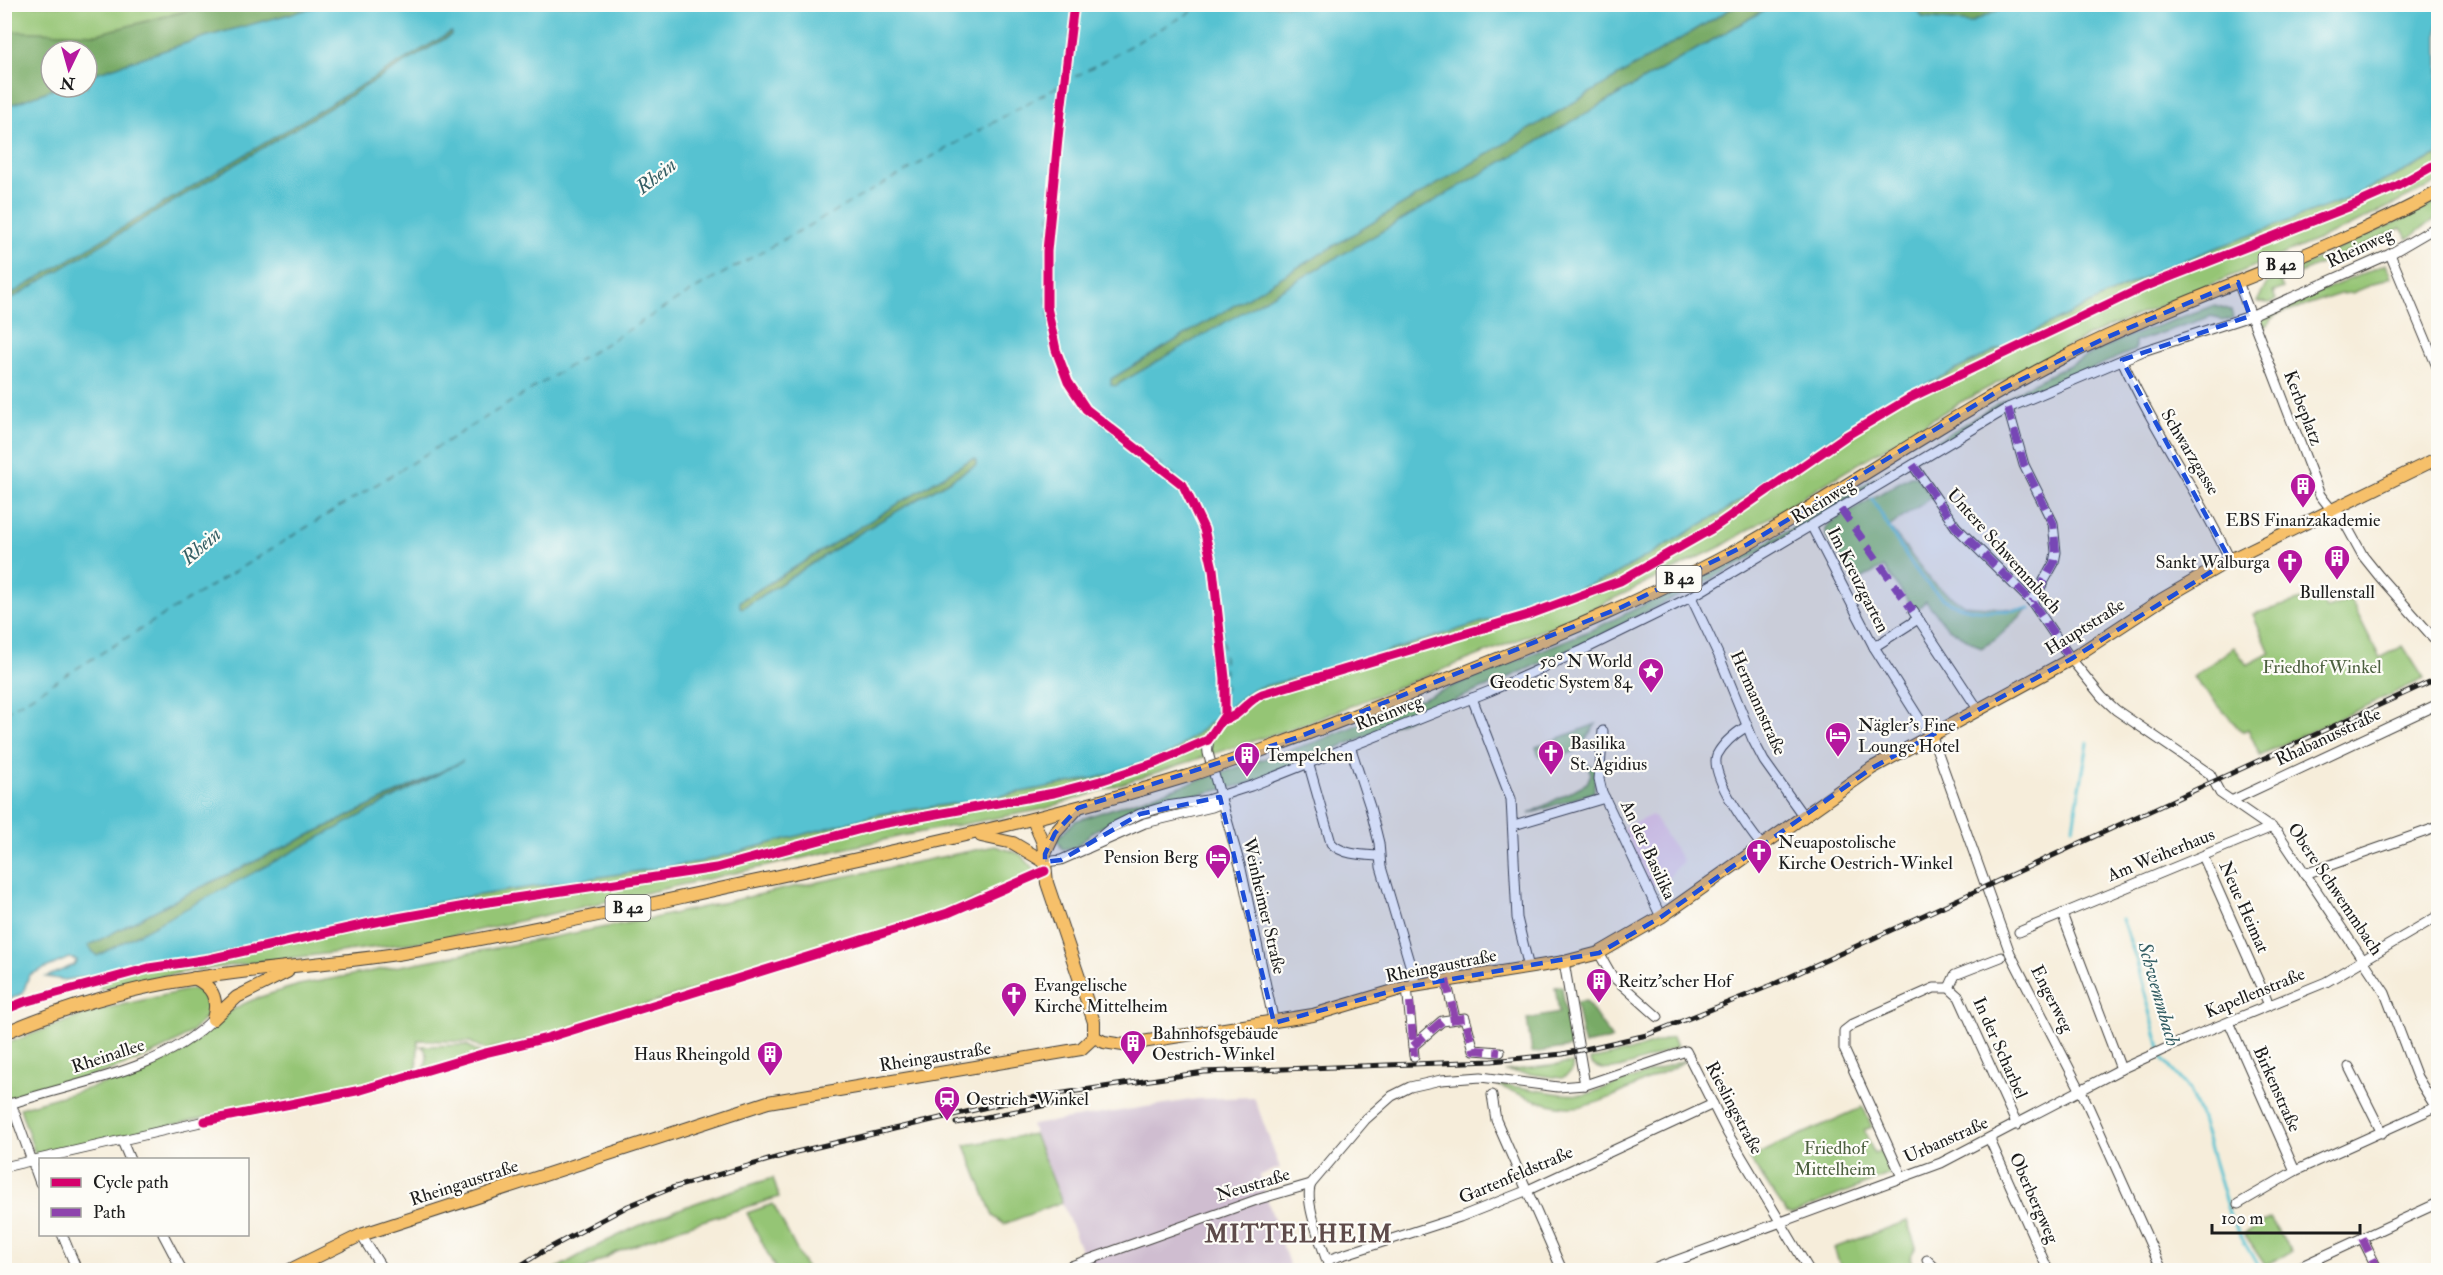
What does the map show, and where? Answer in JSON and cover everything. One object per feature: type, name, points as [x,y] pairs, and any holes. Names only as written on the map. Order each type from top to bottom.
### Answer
[{"type":"main road","name":"B 42","points":[[4,1033],[74,1006],[194,978],[301,967],[452,945],[968,836],[1078,808],[1226,763],[1356,716],[1622,607],[1748,544],[1998,392],[2120,331],[2359,232],[2439,192]]},
{"type":"main road","name":"Hauptstraße","points":[[1763,847],[1872,768],[2071,659],[2162,600],[2230,560],[2439,458]]},
{"type":"main road","points":[[1045,858],[1061,825],[1078,808]]},
{"type":"main road","points":[[1032,820],[1028,842],[1032,853]]},
{"type":"main road","points":[[1032,820],[1045,858],[1047,883],[1093,1018],[1094,1037]]},
{"type":"main road","points":[[968,836],[1002,839],[1045,858]]},
{"type":"main road","name":"Rheingaustraße","points":[[290,1270],[361,1235],[768,1102],[1070,1053],[1081,1049],[1094,1037],[1104,1042],[1123,1045],[1274,1023],[1344,1008],[1412,986],[1564,962],[1599,953],[1661,917],[1763,847]]},
{"type":"main road","points":[[213,1019],[237,997],[301,967]]},
{"type":"main road","points":[[194,978],[211,989],[215,999],[213,1019]]},
{"type":"street","name":"Rheinweg","points":[[1045,858],[1055,862],[1086,849],[1111,828],[1140,813],[1220,796],[1472,698],[1583,650],[1690,597],[1812,527],[2008,408],[2122,360],[2250,316],[2390,254],[2439,226]]},
{"type":"street","points":[[2390,254],[2439,369]]},
{"type":"street","name":"Kerbeplatz","points":[[2238,282],[2320,495],[2331,509],[2341,516],[2354,541],[2379,576],[2439,643]]},
{"type":"street","name":"Schwarzgasse","points":[[2122,360],[2141,402],[2199,498],[2230,560]]},
{"type":"street","points":[[2008,408],[2024,465],[2053,523],[2056,552],[2054,563],[2032,602]]},
{"type":"street","name":"Untere Schwemmbach","points":[[1913,465],[1956,528],[2032,602],[2071,659]]},
{"type":"street","name":"Im Kreuzgarten","points":[[1812,527],[1874,647],[1931,735]]},
{"type":"street","name":"Hermannstraße","points":[[1690,597],[1719,656],[1764,761],[1804,817]]},
{"type":"street","name":"Im Kreuzgarten","points":[[1874,647],[1916,615],[1978,709]]},
{"type":"street","name":"Obere Schwemmbach","points":[[2071,659],[2115,710],[2210,774],[2220,793],[2272,827],[2389,1000],[2417,1077],[2437,1109]]},
{"type":"street","points":[[1472,698],[1511,799],[1517,918],[1529,968]]},
{"type":"street","name":"Rhabanusstraße","points":[[2231,801],[2439,704]]},
{"type":"street","name":"Weinheimer Straße","points":[[1226,708],[1223,720],[1210,736],[1207,747],[1241,868],[1274,1023]]},
{"type":"street","points":[[1748,726],[1733,735],[1718,754],[1717,768],[1727,793],[1763,847]]},
{"type":"street","name":"An der Basilika","points":[[1603,731],[1599,779],[1605,798],[1661,917]]},
{"type":"street","name":"Engerweg","points":[[1931,735],[2010,953],[2079,1089],[2162,1270]]},
{"type":"street","points":[[1350,746],[1370,807],[1412,986],[1413,1051],[1442,1021],[1465,1018],[1474,1050],[1500,1052]]},
{"type":"street","points":[[1308,762],[1331,843],[1350,853],[1380,856]]},
{"type":"street","name":"An der Basilika","points":[[1514,825],[1605,798]]},
{"type":"street","name":"Am Weiherhaus","points":[[2019,932],[2272,827]]},
{"type":"street","points":[[2305,874],[2439,827]]},
{"type":"street","name":"Neue Heimat","points":[[2203,855],[2269,1005]]},
{"type":"street","points":[[2062,914],[2121,1069]]},
{"type":"street","name":"Kapellenstraße","points":[[2079,1089],[2168,1047],[2326,982],[2439,916]]},
{"type":"street","points":[[1599,953],[1612,976],[1658,1017]]},
{"type":"street","name":"In der Scharbel","points":[[1949,988],[1955,975],[2001,957]]},
{"type":"street","points":[[1564,962],[1585,1085]]},
{"type":"street","points":[[1446,980],[1455,1018]]},
{"type":"street","name":"In der Scharbel","points":[[1902,1177],[1844,1049],[1843,1036],[1853,1024],[1934,988],[1949,988],[1959,997],[2017,1125]]},
{"type":"street","name":"Rheinallee","points":[[8,1104],[164,1054],[201,1031],[213,1019]]},
{"type":"street","name":"Birkenstraße","points":[[2229,1022],[2295,1171]]},
{"type":"street","name":"Rieslingstraße","points":[[1496,1077],[1558,1087],[1585,1085],[1686,1051],[1746,1165],[1809,1270]]},
{"type":"street","points":[[2349,1067],[2382,1133]]},
{"type":"street","name":"Neustraße","points":[[1060,1270],[1098,1254],[1259,1199],[1311,1184],[1365,1120],[1399,1091],[1441,1080],[1496,1077]]},
{"type":"street","name":"Urbanstraße","points":[[1651,1270],[1677,1266],[1782,1222],[1941,1163],[1990,1140],[2079,1089]]},
{"type":"street","points":[[1492,1095],[1496,1120],[1562,1270]]},
{"type":"street","points":[[8,1104],[39,1181]]},
{"type":"street","name":"Gartenfeldstraße","points":[[1327,1260],[1444,1223],[1528,1190],[1713,1104]]},
{"type":"street","points":[[2238,1204],[2295,1171],[2437,1109]]},
{"type":"street","points":[[45,1158],[205,1121]]},
{"type":"street","name":"Oberbergweg","points":[[1990,1140],[2048,1270]]},
{"type":"street","points":[[122,1141],[129,1158]]},
{"type":"street","points":[[4,1167],[39,1159]]},
{"type":"street","points":[[1311,1184],[1308,1190],[1309,1203],[1330,1270]]},
{"type":"street","points":[[2293,1270],[2439,1203]]},
{"type":"street","points":[[361,1235],[383,1270]]},
{"type":"street","points":[[63,1236],[77,1270]]},
{"type":"street","points":[[164,1236],[182,1270]]},
{"type":"street","points":[[2362,1238],[2378,1270]]},
{"type":"street","points":[[1927,1260],[1936,1270]]},
{"type":"highlighted area","points":[[2238,282],[2250,316],[2122,360],[2230,560],[2071,659],[1872,768],[1661,917],[1599,953],[1407,987],[1274,1023],[1220,797],[1140,814],[1061,860],[1045,862],[1045,854],[1055,833],[1078,808],[1296,738],[1622,607],[1748,544],[1998,391],[2105,338]]},
{"type":"shaded area","points":[[1652,815],[1683,861],[1666,880],[1651,887],[1623,828]]},
{"type":"shaded area","points":[[1254,1097],[1280,1168],[1259,1175],[1291,1270],[1089,1270],[1031,1125],[1197,1099]]},
{"type":"green space","points":[[5,5],[209,5],[143,22],[99,45],[99,39],[39,39],[39,60],[5,86]]},
{"type":"green space","points":[[209,5],[323,5],[205,37],[99,72],[99,39],[39,39],[39,94],[5,107],[5,31],[97,34]]},
{"type":"green space","points":[[1737,5],[1773,5],[1115,386],[1111,385],[1111,379]]},
{"type":"green space","points":[[1913,5],[2012,5],[1970,23],[1923,18]]},
{"type":"green space","points":[[451,31],[452,35],[5,303],[4,298]]},
{"type":"green space","points":[[2438,155],[2438,182],[2431,186],[2348,227],[2088,336],[1959,403],[1722,546],[1578,616],[1305,724],[1044,809],[906,835],[434,940],[189,971],[100,989],[97,974],[209,957],[453,899],[700,862],[880,814],[974,801],[1100,777],[1172,753],[1253,689],[1338,667],[1502,616],[1611,577],[1718,515],[1854,424],[1911,392],[2163,268],[2347,199]]},
{"type":"green space","points":[[2438,202],[2438,216],[2408,239],[2401,228],[2280,282],[2283,288],[2273,292],[2276,300],[2270,303],[2257,302],[2267,283]]},
{"type":"green space","points":[[2386,264],[2391,277],[2352,293],[2340,294],[2275,315],[2269,324],[2260,328],[2256,318]]},
{"type":"green space","points":[[2215,305],[2231,310],[2233,318],[2222,321],[2212,316],[2135,342],[2135,350],[2000,408],[1742,563],[1598,637],[1494,684],[1248,784],[1152,804],[1095,830],[1074,848],[1062,849],[1057,839],[1075,821],[1318,741],[1596,628],[1730,563],[2033,383],[2124,338]]},
{"type":"green space","points":[[976,458],[976,465],[858,534],[743,608],[740,607],[740,601]]},
{"type":"green space","points":[[1910,476],[1916,476],[1932,497],[1889,527],[1933,583],[1964,605],[2027,610],[1995,640],[1981,648],[1947,627],[1926,601],[1915,611],[1884,567],[1855,582],[1826,535],[1826,528],[1830,523]]},
{"type":"green space","name":"Friedhof Winkel","points":[[2320,595],[2327,609],[2350,599],[2380,658],[2403,646],[2424,679],[2260,755],[2248,729],[2242,732],[2193,677],[2234,647],[2247,665],[2270,653],[2253,614]]},
{"type":"green space","points":[[1596,724],[1579,750],[1549,759],[1544,755],[1539,757],[1536,747]]},
{"type":"green space","points":[[485,751],[97,956],[87,946],[185,895]]},
{"type":"green space","points":[[1588,765],[1595,768],[1594,792],[1529,814],[1587,783],[1591,774]]},
{"type":"green space","points":[[995,846],[1020,854],[1036,871],[1016,883],[947,911],[545,1036],[486,1050],[470,1042],[418,1040],[417,1072],[369,1085],[206,1117],[36,1157],[20,1108],[100,1085],[158,1064],[184,1051],[234,1009],[261,997],[299,985],[654,918]]},
{"type":"green space","points":[[1562,986],[1571,1047],[1532,1053],[1527,1019],[1559,1013],[1555,987]]},
{"type":"green space","points":[[192,989],[203,992],[209,1009],[198,1026],[178,1041],[119,1067],[5,1101],[5,1044],[94,1011]]},
{"type":"green space","points":[[1586,1001],[1612,1039],[1584,1045],[1576,1002]]},
{"type":"green space","points":[[1673,1037],[1677,1047],[1630,1065],[1605,1069],[1596,1067],[1590,1060],[1630,1051]]},
{"type":"green space","points":[[467,1045],[480,1053],[424,1070],[427,1054],[421,1046]]},
{"type":"green space","points":[[1685,1060],[1674,1068],[1590,1105],[1560,1106],[1499,1086],[1499,1084],[1561,1094],[1585,1095]]},
{"type":"green space","points":[[1573,1063],[1571,1072],[1562,1078],[1505,1071]]},
{"type":"green space","name":"Friedhof Mittelheim","points":[[1863,1107],[1872,1127],[1864,1130],[1874,1153],[1882,1150],[1890,1174],[1792,1214],[1787,1213],[1749,1158]]},
{"type":"green space","points":[[1034,1134],[1062,1202],[1004,1224],[993,1216],[965,1145]]},
{"type":"green space","points":[[773,1178],[779,1197],[680,1228],[614,1253],[584,1270],[554,1270],[608,1240],[660,1216]]},
{"type":"green space","points":[[773,1204],[807,1270],[776,1270],[747,1213]]},
{"type":"green space","points":[[2270,1218],[2291,1252],[2265,1265],[2244,1234]]},
{"type":"green space","points":[[1907,1221],[1916,1247],[1910,1257],[1914,1270],[1842,1270],[1834,1248]]},
{"type":"water","name":"Rhein","points":[[2012,4],[2438,5],[2438,155],[2347,199],[2163,268],[1911,392],[1854,424],[1718,515],[1611,577],[1502,616],[1338,667],[1253,689],[1172,753],[1100,777],[974,801],[880,814],[700,862],[453,899],[209,957],[65,980],[46,977],[74,965],[77,960],[69,958],[29,975],[23,993],[5,1002],[4,303],[451,35],[451,32],[5,298],[5,107],[39,94],[39,99],[99,99],[99,72],[205,37],[323,5],[1737,5],[1111,379],[1111,385],[1115,386],[1773,5],[1913,5],[1923,18],[1970,23]],"holes":[[[971,459],[976,459],[976,465],[858,534],[743,608],[740,607],[740,601]],[[463,761],[97,956],[88,946],[185,895]]]},
{"type":"waterway","name":"Schwemmbach","points":[[1872,499],[1907,558],[1929,586],[1941,596],[1953,604],[1972,609],[1991,611],[2030,609]]},
{"type":"waterway","name":"Schwemmbach","points":[[2073,827],[2088,743]]},
{"type":"waterway","name":"Schwemmbach","points":[[2122,919],[2136,958],[2163,1060],[2188,1088],[2200,1116],[2230,1217],[2260,1270]]},
{"type":"ferry route","points":[[1074,4],[1048,234],[1047,285],[1052,335],[1058,359],[1076,395],[1110,428],[1150,456],[1177,479],[1185,488],[1196,509],[1206,535],[1218,592],[1224,652],[1225,704]]},
{"type":"ferry route","points":[[4,713],[690,292],[1205,4]]},
{"type":"railway","points":[[513,1270],[628,1206],[672,1188],[796,1152],[1017,1100],[1204,1072],[1492,1061],[1563,1054],[1647,1035],[1772,985],[2438,678]]},
{"type":"railway","points":[[956,1123],[1083,1098]]},
{"type":"marked path","points":[[2008,408],[2024,465],[2053,523],[2056,552],[2054,563],[2032,602]]},
{"type":"marked path","points":[[1913,465],[1956,527],[2032,602],[2071,659]]},
{"type":"marked path","points":[[1841,509],[1913,611]]},
{"type":"marked path","points":[[1446,980],[1455,1018]]},
{"type":"marked path","points":[[1410,1002],[1414,1056]]},
{"type":"marked path","points":[[1413,1046],[1442,1021],[1465,1018],[1474,1050],[1500,1052]]},
{"type":"marked path","points":[[2362,1238],[2378,1270]]},
{"type":"cycle path","points":[[4,1010],[24,1002],[149,968],[209,959],[375,922],[482,903],[716,868],[876,825],[1054,793],[1155,763],[1208,740],[1225,715],[1225,678],[1213,569],[1204,529],[1183,485],[1086,409],[1068,382],[1056,350],[1047,307],[1047,251],[1074,4]]},
{"type":"cycle path","points":[[1223,720],[1234,716],[1262,694],[1528,615],[1620,581],[1713,528],[1846,436],[1910,398],[2144,287],[2356,204],[2397,186],[2438,163]]},
{"type":"cycle path","points":[[205,1121],[361,1090],[485,1053],[547,1038],[948,913],[1045,871]]},
{"type":"place","name":"EBS Finanzakademie","points":[[2303,509]]},
{"type":"place","name":"Bullenstall","points":[[2337,581]]},
{"type":"place","name":"Sankt Walburga","points":[[2290,585]]},
{"type":"place","name":"50° N World Geodetic System 84","points":[[1651,694]]},
{"type":"place","name":"Nägler's Fine Lounge Hotel","points":[[1838,758]]},
{"type":"place","name":"Basilika St. Ägidius","points":[[1551,776]]},
{"type":"place","name":"Tempelchen","points":[[1247,778]]},
{"type":"place","name":"Neuapostolische Kirche Oestrich-Winkel","points":[[1759,875]]},
{"type":"place","name":"Pension Berg","points":[[1218,880]]},
{"type":"place","name":"Reitz’scher Hof","points":[[1599,1004]]},
{"type":"place","name":"Evangelische Kirche Mittelheim","points":[[1014,1018]]},
{"type":"place","name":"Bahnhofsgebäude Oestrich-Winkel","points":[[1133,1066]]},
{"type":"place","name":"Haus Rheingold","points":[[770,1077]]},
{"type":"place","name":"Oestrich-Winkel","points":[[947,1122]]},
{"type":"district","name":"MITTELHEIM","points":[[1299,1234]]}]
